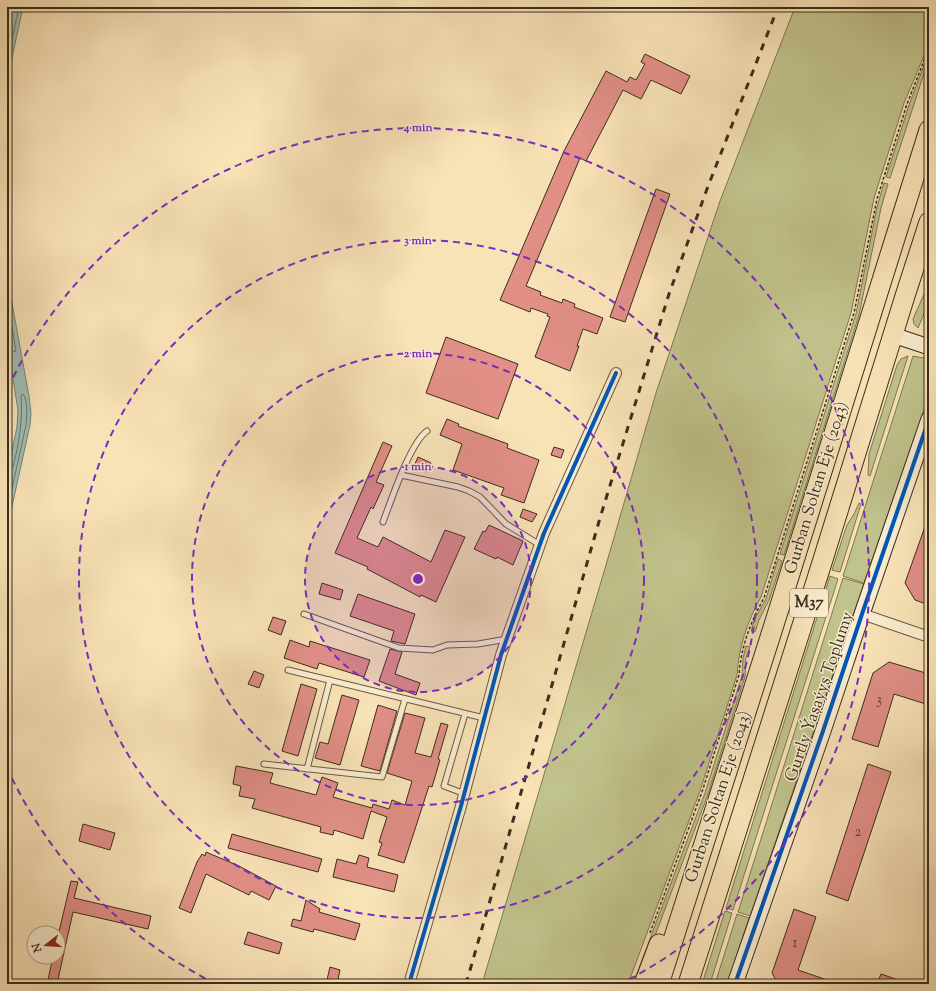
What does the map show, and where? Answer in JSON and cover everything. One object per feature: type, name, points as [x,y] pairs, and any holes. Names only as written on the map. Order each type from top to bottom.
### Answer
[{"type":"highway","name":"Gurban Soltan Eje (2043)","points":[[659,984],[928,137]]},
{"type":"highway","name":"Gurban Soltan Eje (2043)","points":[[688,984],[929,222]]},
{"type":"highway","points":[[644,984],[688,865],[708,828]]},
{"type":"street","points":[[893,335],[929,347]]},
{"type":"street","points":[[409,984],[465,794],[501,655],[540,545],[616,373]]},
{"type":"street","name":"Gurtly Ýaşaýyş Toplumy","points":[[735,984],[821,738],[929,419]]},
{"type":"street","name":"Gurtly Ýaşaýyş Toplumy","points":[[862,614],[929,637]]},
{"type":"lane","points":[[383,522],[401,475],[416,444],[422,435],[427,431]]},
{"type":"lane","points":[[401,475],[458,487],[469,491],[480,497],[506,524],[540,545]]},
{"type":"lane","points":[[304,614],[398,648],[432,650],[447,646],[478,644],[507,639]]},
{"type":"lane","points":[[288,670],[484,718]]},
{"type":"lane","points":[[306,769],[330,680]]},
{"type":"lane","points":[[264,764],[382,777],[405,699]]},
{"type":"lane","points":[[465,714],[444,786],[465,794]]},
{"type":"path","points":[[650,932],[702,792],[739,676],[740,657],[753,618],[764,598],[854,313],[877,199],[907,104],[929,48]]},
{"type":"green space","points":[[795,7],[929,7],[929,44],[904,103],[874,198],[851,313],[761,597],[744,634],[737,675],[700,791],[628,984],[482,984],[656,393],[720,201]]},
{"type":"green space","points":[[929,52],[929,58],[890,178],[886,177],[909,105]]},
{"type":"green space","points":[[884,183],[888,184],[881,208],[859,315],[784,555],[780,554],[856,314],[877,207]]},
{"type":"green space","points":[[929,283],[929,302],[918,328],[914,324],[913,319]]},
{"type":"green space","points":[[908,356],[870,476],[868,475],[869,454],[897,365],[901,359]]},
{"type":"green space","points":[[913,356],[929,359],[929,395],[864,583],[843,576]]},
{"type":"green space","points":[[859,503],[861,504],[840,572],[832,570],[847,525]]},
{"type":"green space","points":[[778,559],[782,561],[769,600],[755,632],[751,631],[755,618],[766,599]]},
{"type":"green space","points":[[830,576],[838,579],[733,910],[726,908]]},
{"type":"green space","points":[[843,578],[864,584],[750,916],[738,912]]},
{"type":"green space","points":[[746,646],[750,647],[746,658],[745,677],[708,794],[637,984],[633,984],[705,793],[742,676],[743,658]]},
{"type":"green space","points":[[725,911],[732,913],[710,984],[702,984]]},
{"type":"green space","points":[[737,914],[749,918],[727,984],[715,984]]},
{"type":"water","points":[[9,7],[23,7],[7,81],[7,17]]},
{"type":"water","points":[[7,276],[31,413],[30,425],[7,529],[7,474],[17,427],[18,410],[7,342]]},
{"type":"building","points":[[645,54],[690,76],[681,94],[651,80],[641,99],[623,90],[586,161],[580,158],[526,286],[541,292],[540,295],[562,303],[563,299],[575,304],[574,307],[603,318],[597,334],[583,329],[577,346],[579,346],[570,371],[535,357],[550,317],[547,316],[548,314],[531,308],[530,312],[500,300],[564,151],[606,71],[627,82],[630,77],[636,80],[645,64],[641,62]]},
{"type":"building","points":[[656,189],[670,194],[625,322],[610,317]]},
{"type":"building","points":[[446,337],[518,364],[498,419],[426,393]]},
{"type":"building","points":[[447,419],[459,424],[458,426],[508,444],[507,448],[539,460],[524,503],[501,495],[504,488],[453,470],[462,444],[440,435]]},
{"type":"building","points":[[383,442],[392,446],[376,482],[384,485],[373,509],[371,507],[357,538],[378,547],[383,537],[431,562],[445,530],[465,537],[436,602],[421,595],[420,597],[367,569],[368,567],[335,553]]},
{"type":"building","points":[[554,447],[564,450],[561,458],[551,455]]},
{"type":"building","points":[[418,457],[431,463],[426,472],[414,466]]},
{"type":"building","points":[[523,509],[537,514],[532,522],[520,517]]},
{"type":"building","points":[[928,518],[929,605],[915,600],[905,583]]},
{"type":"building","points":[[489,525],[523,541],[513,565],[497,557],[496,559],[474,549],[483,531],[485,532]]},
{"type":"building","points":[[322,583],[343,590],[340,600],[319,594]]},
{"type":"building","points":[[358,594],[415,614],[405,644],[391,641],[394,631],[350,616]]},
{"type":"building","points":[[273,617],[286,621],[281,635],[268,630]]},
{"type":"building","points":[[290,640],[309,647],[310,641],[370,660],[364,677],[319,663],[317,669],[284,658]]},
{"type":"building","points":[[390,649],[402,652],[395,674],[420,683],[416,695],[379,681]]},
{"type":"building","points":[[889,662],[929,674],[929,705],[894,694],[878,747],[852,739],[873,673]]},
{"type":"building","points":[[254,671],[264,675],[259,688],[248,684]]},
{"type":"building","points":[[301,684],[317,689],[298,756],[282,751]]},
{"type":"building","points":[[342,695],[359,700],[340,765],[315,758],[320,742],[328,744]]},
{"type":"building","points":[[378,705],[397,711],[380,771],[361,766]]},
{"type":"building","points":[[405,713],[425,718],[415,753],[431,757],[441,723],[448,725],[432,787],[429,786],[404,863],[378,855],[382,843],[379,842],[387,817],[371,811],[363,839],[334,830],[333,835],[320,832],[321,827],[252,808],[255,799],[239,796],[241,786],[233,784],[236,766],[273,773],[270,783],[316,795],[322,777],[338,783],[333,797],[372,808],[373,804],[389,809],[392,800],[405,805],[412,781],[387,773]]},
{"type":"building","points":[[868,764],[891,772],[848,901],[826,893]]},
{"type":"building","points":[[83,824],[115,833],[110,850],[79,841]]},
{"type":"building","points":[[232,834],[322,859],[318,872],[228,848]]},
{"type":"building","points":[[206,852],[239,866],[276,886],[269,900],[251,891],[249,895],[206,874],[191,913],[179,908],[197,862],[202,854],[205,856]]},
{"type":"building","points":[[359,855],[369,858],[367,867],[398,875],[394,892],[333,877],[337,859],[356,864]]},
{"type":"building","points":[[71,881],[78,882],[74,898],[151,916],[148,929],[73,912],[66,944],[66,925],[61,925]]},
{"type":"building","points":[[306,900],[320,909],[319,912],[360,924],[355,940],[314,929],[313,932],[291,926],[293,919],[301,921]]},
{"type":"building","points":[[794,909],[816,917],[798,970],[836,984],[778,984],[772,973]]},
{"type":"building","points":[[248,932],[282,943],[279,954],[244,944]]},
{"type":"building","points":[[51,965],[61,965],[57,984],[47,984]]},
{"type":"building","points":[[330,967],[340,970],[337,984],[326,984]]},
{"type":"building","points":[[881,974],[907,983],[907,984],[877,984]]},
{"type":"railway","points":[[466,984],[600,518],[669,294],[707,189],[778,7]]},
{"type":"cycle path","points":[[409,984],[461,806],[501,655],[544,533],[616,373]]},
{"type":"cycle path","points":[[735,984],[929,419]]}]
